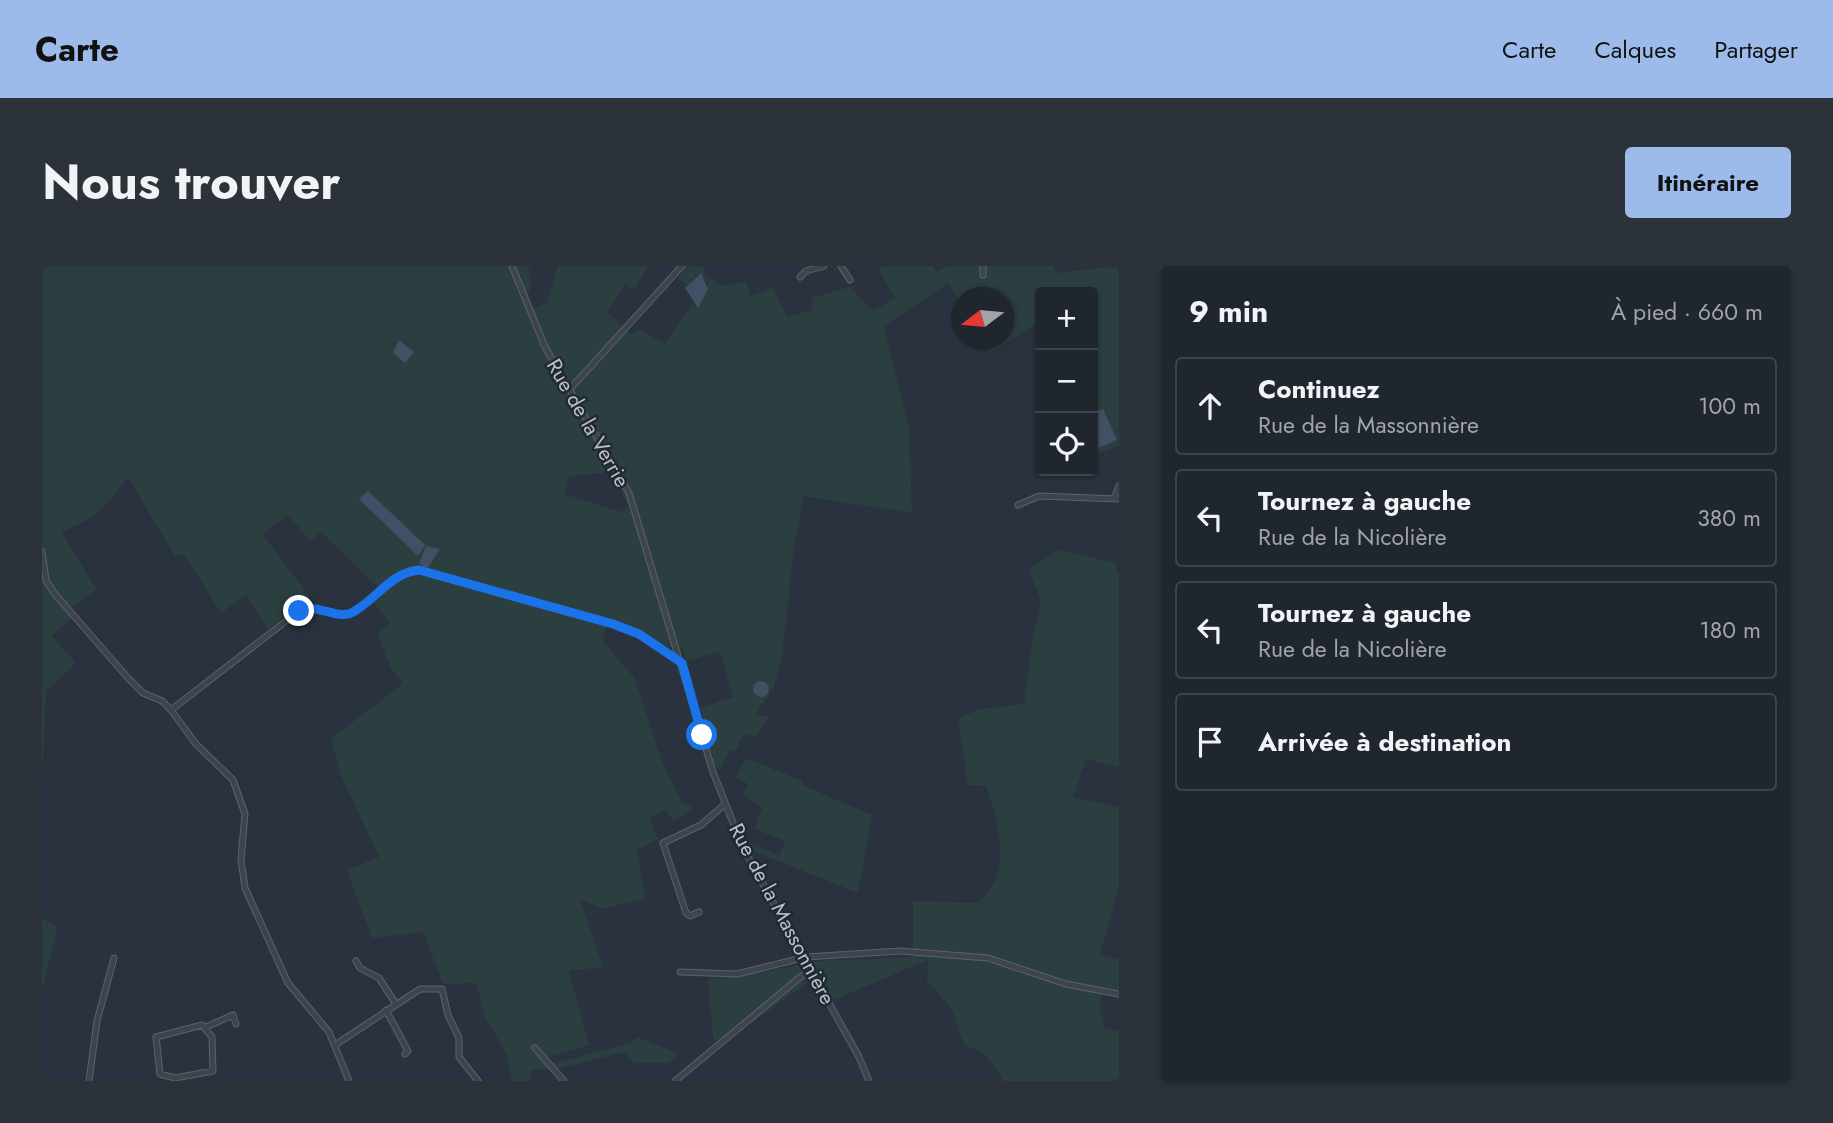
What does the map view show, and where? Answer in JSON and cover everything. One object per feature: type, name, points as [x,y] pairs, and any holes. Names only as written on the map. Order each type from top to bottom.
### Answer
[{"type":"street","name":"Rue de la Verrie","points":[[512,266],[539,335],[629,493],[682,663]]},
{"type":"street","points":[[570,389],[682,266]]},
{"type":"street","points":[[800,277],[806,271],[824,266]]},
{"type":"street","points":[[841,266],[850,280]]},
{"type":"street","points":[[983,266],[983,275]]},
{"type":"street","points":[[1018,505],[1039,496],[1117,499],[1119,486]]},
{"type":"street","points":[[42,552],[46,580],[54,593],[136,686],[171,710],[196,744],[233,780],[246,814],[241,859],[245,888],[266,928],[288,983],[322,1022],[335,1045],[349,1081]]},
{"type":"street","points":[[171,710],[299,611],[320,607],[339,614],[351,614],[399,575],[419,570],[613,624],[639,634],[682,663]]},
{"type":"street","name":"Rue de la Massonnière","points":[[682,663],[725,804],[743,849],[869,1081]]},
{"type":"street","points":[[699,912],[690,916],[686,913],[663,843],[701,825],[725,804]]},
{"type":"street","points":[[680,972],[737,974],[804,957],[900,951],[988,958],[1066,984],[1119,994]]},
{"type":"street","points":[[89,1081],[97,1021],[114,958]]},
{"type":"street","points":[[356,961],[360,968],[379,978],[396,1004]]},
{"type":"street","points":[[675,1081],[810,969]]},
{"type":"street","points":[[335,1045],[420,989],[442,989],[448,1015],[459,1038],[459,1057],[478,1081]]},
{"type":"street","points":[[386,1010],[408,1051],[405,1054]]},
{"type":"street","points":[[148,1038],[206,1027],[233,1015],[236,1024]]},
{"type":"street","points":[[156,1037],[160,1074],[175,1078],[192,1078],[213,1071],[212,1037],[206,1027]]},
{"type":"street","points":[[535,1048],[564,1081]]},
{"type":"shaded area","points":[[42,266],[531,266],[528,270],[532,284],[528,295],[534,309],[547,303],[558,266],[648,266],[634,290],[625,284],[607,312],[631,334],[640,329],[665,344],[692,304],[698,308],[708,284],[698,274],[687,286],[678,278],[688,266],[703,266],[705,275],[721,286],[746,282],[750,296],[773,288],[787,317],[813,310],[811,298],[850,287],[873,311],[895,298],[878,269],[883,266],[933,266],[937,272],[948,266],[1053,266],[1056,273],[1119,266],[1119,446],[1098,453],[1098,287],[1035,287],[1035,325],[1014,338],[1014,287],[951,288],[948,283],[884,326],[909,426],[912,513],[804,496],[794,546],[782,658],[773,688],[756,714],[769,717],[756,737],[743,734],[736,752],[729,750],[720,771],[715,766],[701,708],[733,697],[720,651],[687,661],[682,648],[669,647],[610,619],[602,640],[635,679],[661,759],[682,803],[690,804],[693,809],[673,821],[665,810],[650,818],[658,839],[637,850],[645,898],[603,909],[580,899],[603,967],[569,971],[589,1045],[548,1057],[553,1063],[631,1043],[637,1037],[679,1054],[668,1063],[635,1063],[624,1052],[557,1069],[530,1070],[530,1081],[512,1081],[506,1052],[486,1020],[476,983],[443,984],[423,932],[372,938],[347,870],[379,857],[340,773],[331,739],[403,683],[391,669],[377,633],[390,624],[374,602],[384,593],[321,532],[310,541],[288,515],[262,534],[310,597],[268,629],[246,595],[221,613],[184,554],[175,556],[128,477],[100,510],[62,532],[96,589],[67,611],[72,617],[52,636],[76,663],[46,691],[42,781]],"holes":[[[611,472],[629,507],[621,512],[564,494],[569,476]]]},
{"type":"shaded area","points":[[1059,550],[1116,563],[1116,570],[1119,572],[1119,767],[1086,759],[1073,797],[1119,807],[1119,887],[1100,955],[1119,959],[1119,992],[1102,993],[1099,1009],[1105,1028],[1119,1031],[1119,1081],[1002,1081],[1002,1077],[985,1054],[964,1045],[952,1009],[927,981],[928,960],[824,1004],[810,981],[719,1046],[713,1037],[708,979],[742,976],[816,961],[913,957],[913,901],[978,903],[992,886],[1000,857],[996,821],[986,786],[968,785],[958,718],[981,709],[1024,704],[1031,647],[1041,601],[1029,569]]},
{"type":"shaded area","points":[[746,758],[803,781],[802,785],[872,815],[858,893],[749,849],[749,843],[779,855],[785,841],[755,829],[762,808],[743,794],[748,784],[736,777]]},
{"type":"shaded area","points":[[42,919],[58,926],[42,989]]},
{"type":"water","points":[[701,273],[708,289],[698,308],[685,288]]},
{"type":"water","points":[[399,340],[414,352],[405,363],[393,353]]},
{"type":"water","points":[[1103,409],[1117,440],[1098,448],[1098,413]]},
{"type":"water","points":[[368,491],[425,545],[418,556],[359,499]]},
{"type":"water","points":[[426,546],[440,549],[427,569],[419,563]]},
{"type":"water","points":[[758,681],[764,681],[769,689],[767,695],[758,697],[753,692],[753,686]]},
{"type":"route","points":[[299,611],[320,607],[339,614],[351,614],[399,575],[419,570],[613,624],[639,634],[682,663],[702,735]]}]
